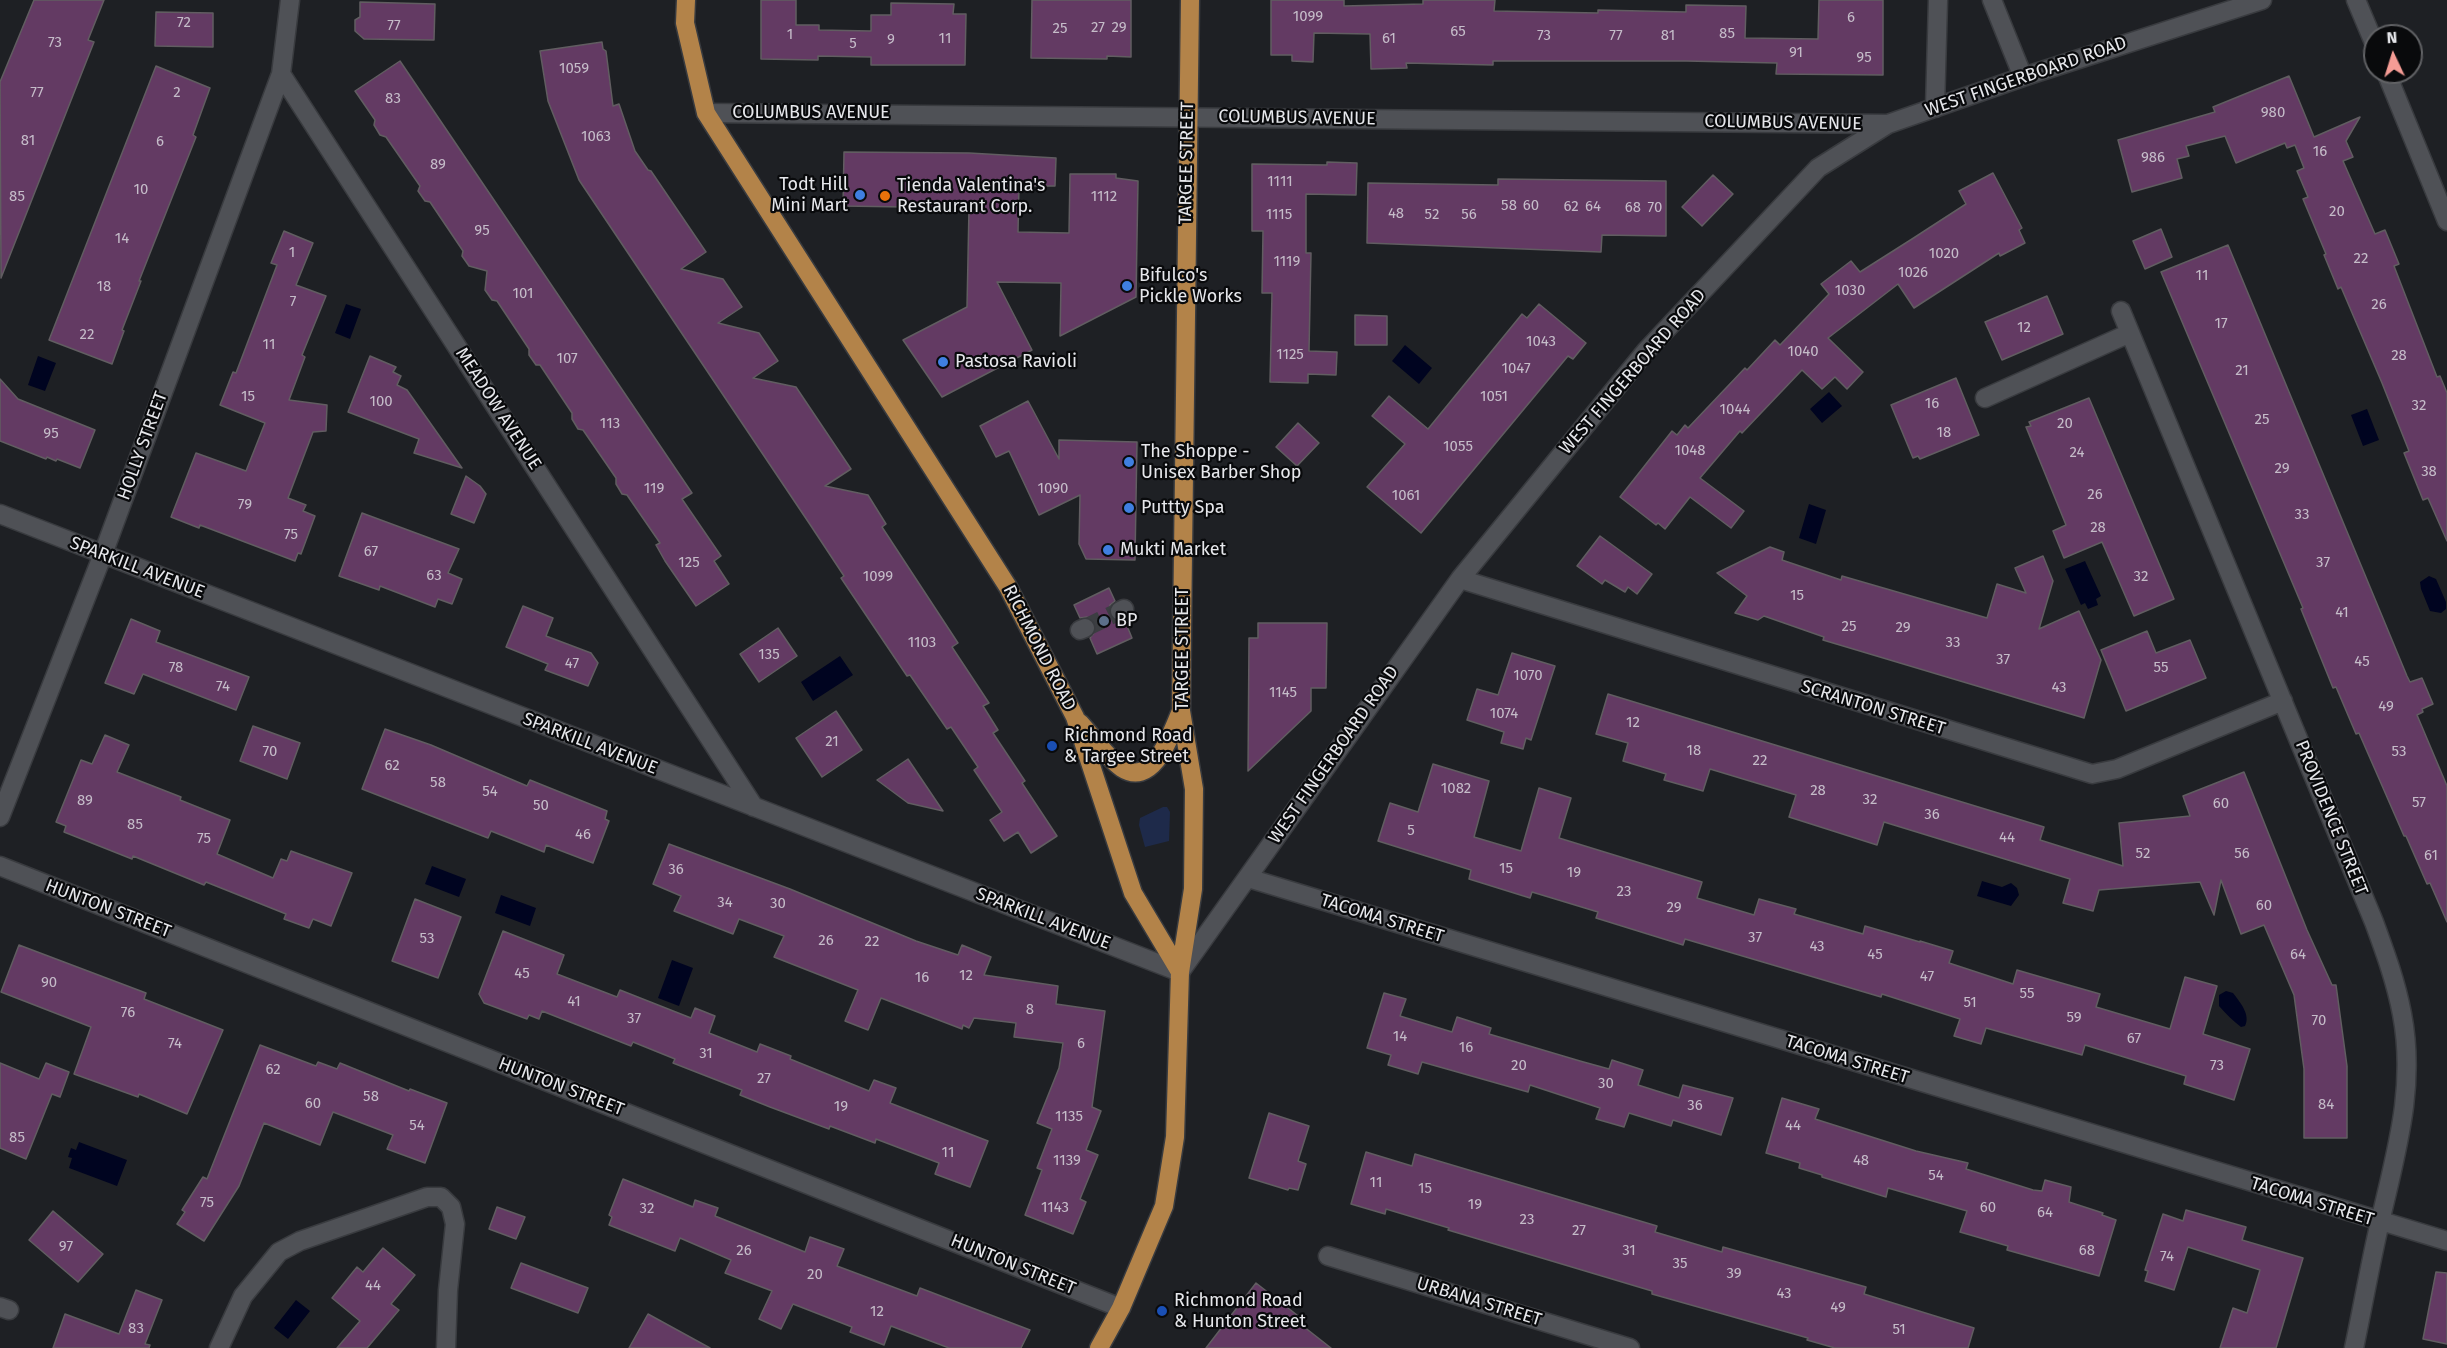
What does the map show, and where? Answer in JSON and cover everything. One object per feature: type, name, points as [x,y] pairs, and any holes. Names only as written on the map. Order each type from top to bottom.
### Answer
[{"type":"main road","name":"RICHMOND ROAD","points":[[686,0],[686,23],[706,112],[1008,587],[1075,717],[1133,892],[1180,972]]},
{"type":"main road","name":"TARGEE STREET","points":[[1180,972],[1193,894],[1194,789],[1181,711],[1190,0]]},
{"type":"main road","points":[[1075,717],[1124,769],[1137,772],[1151,768],[1163,752],[1181,711]]},
{"type":"main road","points":[[1099,1348],[1121,1308],[1164,1206],[1175,1137],[1180,972]]},
{"type":"street","points":[[281,74],[290,0]]},
{"type":"street","points":[[1935,108],[1938,0]]},
{"type":"street","points":[[1992,0],[2023,77]]},
{"type":"street","name":"WEST FINGERBOARD ROAD","points":[[1180,972],[1460,579],[1646,351],[1818,168],[1888,124],[2023,77],[2262,0]]},
{"type":"street","points":[[2356,0],[2366,24]]},
{"type":"street","name":"HOLLY STREET","points":[[0,817],[103,554],[281,74]]},
{"type":"street","name":"MEADOW AVENUE","points":[[281,74],[754,807]]},
{"type":"street","points":[[2391,84],[2447,221]]},
{"type":"street","name":"COLUMBUS AVENUE","points":[[706,112],[1888,124]]},
{"type":"street","name":"PROVIDENCE STREET","points":[[2121,311],[2374,922],[2391,968],[2402,1014],[2406,1050],[2406,1094],[2399,1148],[2380,1222],[2354,1348]]},
{"type":"street","points":[[1985,398],[2130,333]]},
{"type":"street","name":"SPARKILL AVENUE","points":[[0,514],[1180,972]]},
{"type":"street","name":"SCRANTON STREET","points":[[1460,579],[2092,774],[2117,769],[2283,701]]},
{"type":"street","name":"HUNTON STREET","points":[[0,866],[1121,1308]]},
{"type":"street","name":"TACOMA STREET","points":[[1248,878],[2447,1241]]},
{"type":"street","points":[[219,1348],[243,1296],[279,1251],[300,1241],[427,1197],[441,1197],[451,1207],[455,1224],[448,1290],[446,1348]]},
{"type":"street","name":"URBANA STREET","points":[[1328,1256],[1630,1348]]},
{"type":"shaded area","points":[[346,304],[361,309],[350,339],[335,333]]},
{"type":"shaded area","points":[[1405,345],[1432,368],[1419,384],[1392,361]]},
{"type":"shaded area","points":[[38,356],[56,363],[45,391],[28,385]]},
{"type":"shaded area","points":[[1829,392],[1842,406],[1822,423],[1810,409]]},
{"type":"shaded area","points":[[2367,409],[2379,440],[2363,446],[2351,415]]},
{"type":"shaded area","points":[[1809,504],[1826,510],[1816,544],[1799,538]]},
{"type":"shaded area","points":[[2085,561],[2101,596],[2096,599],[2098,605],[2088,609],[2085,603],[2081,605],[2065,569]]},
{"type":"shaded area","points":[[2429,576],[2436,579],[2446,602],[2446,609],[2441,613],[2430,611],[2421,589],[2420,582]]},
{"type":"shaded area","points":[[840,656],[853,675],[813,701],[801,682]]},
{"type":"shaded area","points":[[1167,807],[1170,812],[1169,841],[1145,847],[1139,825],[1140,818]]},
{"type":"shaded area","points":[[432,866],[466,879],[459,897],[425,884]]},
{"type":"shaded area","points":[[1982,881],[2002,887],[2011,883],[2017,888],[2019,895],[2011,906],[1977,896]]},
{"type":"shaded area","points":[[501,895],[536,908],[530,926],[495,913]]},
{"type":"shaded area","points":[[672,960],[693,968],[679,1006],[658,998]]},
{"type":"shaded area","points":[[2226,991],[2233,993],[2244,1009],[2247,1017],[2245,1026],[2241,1027],[2219,1006],[2219,995]]},
{"type":"shaded area","points":[[79,1142],[127,1160],[117,1186],[69,1168],[72,1158],[68,1157],[71,1148],[76,1150]]},
{"type":"shaded area","points":[[296,1300],[310,1311],[288,1339],[274,1328]]},
{"type":"building","points":[[34,0],[104,0],[88,40],[94,42],[1,278],[0,82]]},
{"type":"building","points":[[761,0],[796,0],[796,25],[819,25],[819,30],[871,31],[871,15],[891,15],[891,3],[954,4],[953,14],[966,14],[965,65],[871,65],[871,57],[818,56],[818,60],[761,59]]},
{"type":"building","points":[[1032,0],[1131,0],[1131,57],[1031,58]]},
{"type":"building","points":[[1271,0],[1344,0],[1344,6],[1423,4],[1423,0],[1495,0],[1494,11],[1598,13],[1598,10],[1686,12],[1686,5],[1746,6],[1745,38],[1818,39],[1819,0],[1883,0],[1883,75],[1776,74],[1777,63],[1686,61],[1493,61],[1493,65],[1406,63],[1407,68],[1371,69],[1370,34],[1314,33],[1313,62],[1292,61],[1292,55],[1271,55]]},
{"type":"building","points":[[360,2],[435,4],[434,40],[364,39],[355,31],[355,20],[360,17]]},
{"type":"building","points":[[156,12],[213,13],[213,47],[155,46]]},
{"type":"building","points":[[602,42],[603,49],[606,51],[613,106],[619,104],[635,151],[706,252],[681,269],[723,279],[742,307],[718,323],[759,333],[778,361],[753,378],[796,387],[851,469],[825,486],[868,495],[886,524],[882,527],[958,643],[952,647],[989,703],[983,706],[998,730],[993,733],[1025,781],[1022,783],[1057,836],[1031,853],[1018,832],[1004,841],[990,820],[1002,812],[974,770],[978,767],[951,727],[947,729],[910,675],[907,676],[841,578],[844,576],[809,523],[579,180],[548,101],[540,51]]},
{"type":"building","points":[[400,61],[692,493],[682,499],[721,556],[714,561],[729,584],[696,606],[665,561],[656,545],[660,543],[627,495],[622,494],[616,484],[616,478],[583,430],[578,429],[572,419],[572,413],[540,365],[536,365],[529,355],[529,349],[497,301],[492,300],[485,290],[487,271],[469,266],[462,256],[463,251],[430,202],[425,201],[418,191],[420,186],[386,137],[380,135],[374,125],[375,120],[355,91]]},
{"type":"building","points":[[156,66],[210,88],[193,135],[196,137],[139,281],[141,281],[112,364],[49,340]]},
{"type":"building","points":[[2289,76],[2314,137],[2360,117],[2346,141],[2353,157],[2343,161],[2375,234],[2385,230],[2399,264],[2394,266],[2437,377],[2440,376],[2447,393],[2447,541],[2428,498],[2423,500],[2404,453],[2409,451],[2382,383],[2341,287],[2338,289],[2324,255],[2326,254],[2303,199],[2308,197],[2297,171],[2304,168],[2295,145],[2287,148],[2285,143],[2236,163],[2225,136],[2186,146],[2189,156],[2177,159],[2182,178],[2132,192],[2118,140],[2215,112],[2213,107]]},
{"type":"building","points":[[844,152],[969,153],[1056,158],[1055,186],[1019,186],[1018,232],[1069,233],[1070,174],[1116,174],[1116,178],[1138,181],[1136,297],[1060,336],[1061,283],[997,282],[1032,350],[942,397],[903,340],[967,307],[969,208],[843,206]]},
{"type":"building","points":[[1327,162],[1357,163],[1356,195],[1306,194],[1306,253],[1311,253],[1309,351],[1337,352],[1336,375],[1308,374],[1308,383],[1270,382],[1272,293],[1262,293],[1263,231],[1252,231],[1252,164],[1327,165]]},
{"type":"building","points":[[1993,173],[2022,228],[2019,230],[2025,243],[2000,256],[1999,253],[1914,308],[1898,284],[1828,338],[1863,372],[1847,389],[1835,377],[1822,389],[1802,370],[1742,433],[1740,431],[1700,478],[1744,511],[1731,528],[1690,497],[1665,529],[1658,523],[1656,525],[1620,497],[1672,431],[1677,435],[1685,425],[1688,428],[1745,368],[1747,370],[1775,340],[1780,345],[1829,294],[1821,284],[1851,261],[1860,272],[1912,239],[1966,204],[1959,191]]},
{"type":"building","points":[[1713,175],[1733,194],[1702,226],[1682,207]]},
{"type":"building","points":[[1498,179],[1666,181],[1666,236],[1602,235],[1601,252],[1367,243],[1368,183],[1498,185]]},
{"type":"building","points":[[2161,229],[2172,257],[2145,269],[2133,241]]},
{"type":"building","points":[[284,231],[313,243],[296,285],[326,296],[302,355],[305,357],[289,400],[327,405],[326,431],[313,432],[288,498],[306,505],[303,511],[315,516],[301,554],[298,553],[295,561],[200,525],[199,528],[171,517],[196,453],[246,471],[265,423],[220,405],[233,372],[236,373],[277,265],[271,263]]},
{"type":"building","points":[[2228,245],[2407,676],[2410,682],[2422,678],[2433,704],[2422,709],[2423,712],[2417,715],[2447,786],[2447,922],[2430,883],[2427,884],[2406,836],[2404,836],[2359,733],[2356,734],[2336,687],[2333,688],[2301,609],[2303,608],[2161,272]]},
{"type":"building","points":[[2047,296],[2063,334],[2002,360],[1985,322]]},
{"type":"building","points":[[1539,304],[1586,343],[1573,359],[1568,356],[1421,533],[1367,487],[1405,444],[1372,416],[1389,396],[1428,429],[1522,314],[1527,318]]},
{"type":"building","points":[[1355,315],[1387,316],[1387,345],[1355,345]]},
{"type":"building","points":[[370,356],[396,367],[393,372],[401,376],[397,385],[407,390],[462,468],[414,453],[419,439],[348,412]]},
{"type":"building","points":[[1956,378],[1979,435],[1920,459],[1918,456],[1913,458],[1891,405]]},
{"type":"building","points":[[0,379],[18,399],[95,430],[80,468],[57,459],[56,461],[47,457],[46,459],[0,441]]},
{"type":"building","points":[[2089,398],[2174,599],[2134,616],[2102,542],[2064,558],[2053,531],[2066,525],[2026,427],[2031,426],[2029,422]]},
{"type":"building","points":[[1028,401],[1059,459],[1059,440],[1137,442],[1135,560],[1086,559],[1079,544],[1080,495],[1039,515],[1009,451],[996,457],[980,426]]},
{"type":"building","points":[[1298,423],[1319,443],[1297,466],[1276,447]]},
{"type":"building","points":[[466,476],[480,486],[486,494],[474,523],[451,514]]},
{"type":"building","points":[[362,513],[459,549],[448,573],[462,579],[452,604],[438,599],[435,607],[380,586],[379,590],[339,576]]},
{"type":"building","points":[[1600,536],[1652,574],[1637,594],[1628,587],[1625,592],[1605,580],[1602,584],[1577,566]]},
{"type":"building","points":[[1770,547],[1784,552],[1782,560],[1841,580],[1842,576],[1987,618],[1997,584],[2026,593],[2015,568],[2043,556],[2053,581],[2039,629],[2079,611],[2101,660],[2084,718],[1823,640],[1824,637],[1764,616],[1758,620],[1735,613],[1747,596],[1717,573]]},
{"type":"building","points":[[1109,588],[1115,601],[1110,605],[1110,615],[1114,621],[1125,621],[1132,638],[1097,654],[1090,638],[1096,630],[1095,623],[1087,617],[1080,618],[1074,605]]},
{"type":"building","points":[[523,606],[553,618],[546,636],[591,653],[598,663],[588,686],[545,670],[548,664],[506,647]]},
{"type":"building","points":[[131,619],[160,631],[156,642],[249,677],[236,710],[143,674],[134,694],[105,683]]},
{"type":"building","points":[[1258,623],[1327,623],[1326,688],[1311,688],[1311,711],[1248,771],[1249,638],[1258,638]]},
{"type":"building","points":[[778,628],[797,656],[759,682],[740,654]]},
{"type":"building","points":[[2147,631],[2156,653],[2190,640],[2206,678],[2126,711],[2101,650]]},
{"type":"building","points":[[1512,653],[1555,666],[1531,740],[1526,738],[1523,749],[1501,743],[1504,732],[1467,720],[1477,689],[1498,695]]},
{"type":"building","points":[[1608,694],[2044,827],[2040,840],[2123,866],[2119,823],[2190,816],[2183,796],[2244,772],[2307,930],[2332,985],[2336,985],[2347,1066],[2347,1138],[2304,1138],[2304,1069],[2294,995],[2264,925],[2241,934],[2221,880],[2214,915],[2200,882],[2099,890],[2093,911],[2063,903],[2070,879],[1884,822],[1877,845],[1789,817],[1796,795],[1710,769],[1703,791],[1664,780],[1666,774],[1623,761],[1628,743],[1596,734]]},
{"type":"building","points":[[836,711],[862,750],[822,777],[796,738]]},
{"type":"building","points":[[253,726],[300,743],[287,779],[240,761]]},
{"type":"building","points":[[385,729],[431,745],[527,786],[530,780],[607,811],[605,819],[609,821],[593,863],[546,845],[544,852],[491,831],[488,838],[362,789]]},
{"type":"building","points":[[105,735],[129,745],[117,772],[181,797],[180,800],[230,820],[217,854],[273,878],[281,859],[287,861],[291,851],[352,873],[331,926],[313,919],[309,928],[284,919],[286,914],[206,882],[204,885],[133,856],[132,859],[64,832],[66,826],[56,822],[81,760],[92,764]]},
{"type":"building","points":[[908,759],[943,811],[908,803],[877,780]]},
{"type":"building","points":[[1433,764],[1489,781],[1474,837],[1521,851],[1539,788],[1571,798],[1559,838],[1702,882],[1697,898],[1754,915],[1759,899],[1796,909],[1794,914],[1863,934],[1865,926],[1920,941],[1953,951],[1949,963],[2013,984],[2017,970],[2100,994],[2096,1007],[2170,1029],[2185,977],[2217,986],[2203,1034],[2250,1049],[2234,1100],[2184,1084],[2186,1076],[2085,1045],[2082,1055],[1986,1028],[1981,1044],[1954,1036],[1960,1019],[1882,994],[1881,997],[1685,939],[1683,945],[1596,918],[1598,912],[1532,892],[1530,898],[1469,879],[1471,870],[1378,841],[1390,803],[1418,812]]},
{"type":"building","points":[[669,844],[790,889],[916,941],[958,955],[962,945],[991,957],[984,975],[1058,986],[1056,1004],[1105,1011],[1092,1107],[1101,1111],[1086,1150],[1098,1155],[1080,1199],[1086,1202],[1073,1234],[1025,1215],[1042,1170],[1037,1168],[1052,1129],[1037,1123],[1059,1068],[1063,1043],[1014,1037],[1016,1023],[974,1018],[969,1028],[963,1025],[962,1029],[881,998],[868,1030],[845,1021],[858,990],[774,957],[784,936],[739,919],[733,934],[674,911],[681,896],[653,884]]},
{"type":"building","points":[[415,899],[461,917],[438,978],[392,961]]},
{"type":"building","points":[[503,931],[564,955],[557,974],[617,997],[620,990],[691,1018],[695,1008],[715,1016],[709,1033],[757,1052],[760,1044],[791,1056],[790,1059],[869,1091],[874,1080],[896,1088],[890,1103],[988,1141],[970,1187],[935,1174],[939,1163],[876,1139],[875,1143],[770,1107],[740,1095],[742,1090],[673,1063],[675,1059],[633,1042],[631,1046],[542,1011],[539,1019],[529,1015],[527,1019],[484,1003],[479,994]]},
{"type":"building","points":[[19,945],[146,993],[144,999],[223,1030],[187,1114],[139,1094],[138,1097],[74,1074],[91,1027],[1,992]]},
{"type":"building","points":[[1384,993],[1406,999],[1400,1016],[1452,1032],[1457,1017],[1491,1028],[1489,1034],[1580,1061],[1609,1069],[1612,1060],[1643,1070],[1638,1085],[1679,1098],[1683,1085],[1733,1098],[1721,1135],[1673,1120],[1671,1126],[1629,1113],[1624,1127],[1596,1119],[1600,1108],[1530,1085],[1528,1092],[1422,1062],[1418,1074],[1388,1065],[1391,1055],[1367,1048]]},
{"type":"building","points":[[260,1045],[316,1066],[318,1062],[337,1069],[340,1063],[409,1091],[410,1089],[447,1103],[425,1163],[387,1149],[393,1135],[333,1112],[320,1145],[264,1123],[239,1186],[204,1241],[177,1224],[185,1212],[182,1210],[203,1177],[207,1179]]},
{"type":"building","points":[[0,1063],[39,1079],[46,1063],[69,1072],[60,1097],[52,1094],[26,1159],[0,1148]]},
{"type":"building","points":[[1782,1098],[1819,1109],[1815,1119],[1916,1151],[1968,1163],[1966,1169],[2033,1190],[2042,1191],[2045,1180],[2071,1187],[2069,1202],[2103,1213],[2102,1215],[2116,1220],[2099,1276],[2007,1250],[2008,1246],[1960,1232],[1967,1211],[1888,1188],[1886,1197],[1822,1177],[1822,1175],[1799,1168],[1800,1163],[1766,1153]]},
{"type":"building","points":[[1269,1113],[1309,1126],[1298,1161],[1306,1164],[1298,1190],[1289,1188],[1288,1190],[1249,1178]]},
{"type":"building","points":[[1366,1152],[1412,1166],[1415,1154],[1657,1226],[1655,1232],[1722,1252],[1723,1247],[1866,1287],[1864,1294],[1974,1328],[1968,1348],[1835,1348],[1807,1340],[1808,1338],[1652,1294],[1652,1291],[1448,1230],[1449,1228],[1386,1209],[1385,1214],[1351,1204]]},
{"type":"building","points":[[623,1179],[693,1207],[695,1200],[718,1208],[715,1216],[805,1252],[810,1237],[844,1249],[837,1266],[917,1296],[920,1288],[1030,1330],[1021,1348],[949,1348],[891,1326],[884,1345],[850,1332],[852,1327],[793,1304],[781,1329],[759,1319],[772,1291],[725,1273],[731,1260],[680,1238],[675,1251],[609,1225],[612,1217],[609,1215]]},
{"type":"building","points":[[497,1207],[525,1217],[516,1239],[489,1229]]},
{"type":"building","points":[[2186,1210],[2246,1227],[2242,1240],[2303,1258],[2276,1348],[2220,1348],[2233,1308],[2247,1313],[2260,1270],[2188,1247],[2174,1290],[2145,1281],[2148,1271],[2145,1270],[2163,1214],[2183,1221]]},
{"type":"building","points":[[53,1211],[103,1254],[78,1282],[29,1240]]},
{"type":"building","points":[[383,1248],[415,1275],[391,1304],[399,1310],[367,1348],[337,1348],[360,1321],[332,1298],[357,1267],[363,1272]]},
{"type":"building","points":[[521,1263],[588,1288],[578,1313],[511,1288]]},
{"type":"building","points":[[2436,1272],[2447,1273],[2447,1344],[2423,1339]]},
{"type":"building","points":[[1256,1283],[1297,1315],[1294,1319],[1331,1348],[1206,1348]]},
{"type":"building","points":[[136,1290],[162,1300],[145,1344],[150,1345],[149,1348],[53,1348],[65,1314],[119,1334]]},
{"type":"building","points":[[648,1314],[710,1348],[629,1348]]},
{"type":"tunnel","points":[[1085,628],[1120,611]]},
{"type":"place","name":"Todt Hill Mini Mart","points":[[860,195]]},
{"type":"place","name":"Tienda Valentina's Restaurant Corp.","points":[[885,196]]},
{"type":"place","name":"Bifulco's Pickle Works","points":[[1127,286]]},
{"type":"place","name":"Pastosa Ravioli","points":[[943,362]]},
{"type":"place","name":"The Shoppe - Unisex Barber Shop","points":[[1129,462]]},
{"type":"place","name":"Puttty Spa","points":[[1129,508]]},
{"type":"place","name":"Mukti Market","points":[[1108,550]]},
{"type":"place","name":"BP","points":[[1104,621]]},
{"type":"place","name":"Richmond Road & Targee Street","points":[[1052,746]]},
{"type":"place","name":"Richmond Road & Hunton Street","points":[[1162,1311]]}]
